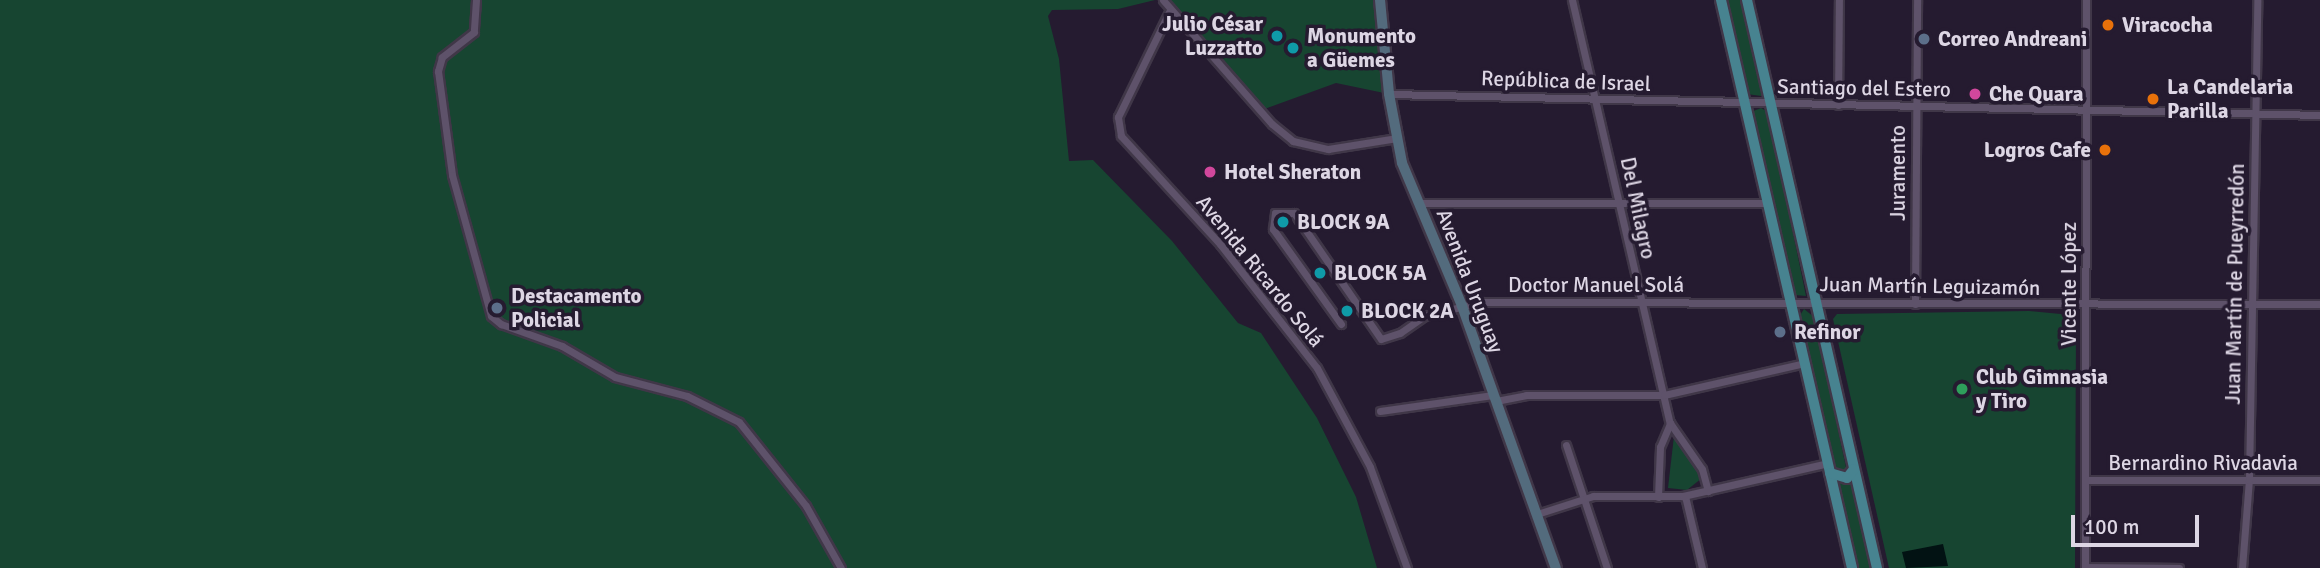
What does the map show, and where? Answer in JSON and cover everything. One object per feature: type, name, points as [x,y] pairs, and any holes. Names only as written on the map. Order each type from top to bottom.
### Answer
[{"type":"main road","points":[[1721,0],[1852,568]]},
{"type":"main road","points":[[1747,0],[1877,568]]},
{"type":"main road","points":[[1829,468],[1847,478],[1854,469]]},
{"type":"street","points":[[476,0],[474,32],[442,57],[438,71],[452,175],[491,316],[501,324],[562,346],[615,377],[687,396],[740,422],[806,506],[841,568]]},
{"type":"street","points":[[1163,0],[1170,12],[1272,124],[1293,141],[1328,149],[1397,138]]},
{"type":"street","name":"Avenida Uruguay","points":[[1380,0],[1389,94],[1397,138],[1419,204],[1461,306],[1556,568]]},
{"type":"street","name":"Del Milagro","points":[[1572,0],[1670,423],[1702,469],[1708,491]]},
{"type":"street","points":[[1838,106],[1839,0]]},
{"type":"street","name":"Juramento","points":[[1915,304],[1917,0]]},
{"type":"street","name":"Vicente López","points":[[2085,567],[2086,0]]},
{"type":"street","name":"Juan Martín de Pueyrredón","points":[[2242,568],[2249,480],[2257,0]]},
{"type":"street","name":"Avenida Ricardo Solá","points":[[1170,12],[1118,117],[1121,136],[1220,244],[1317,368],[1370,467],[1406,568]]},
{"type":"street","name":"República de Israel","points":[[1389,94],[1743,104]]},
{"type":"street","name":"Santiago del Estero","points":[[1743,104],[2320,115]]},
{"type":"street","points":[[1419,204],[1619,201],[1766,203]]},
{"type":"street","name":"Doctor Manuel Solá","points":[[1341,324],[1273,229],[1275,213],[1294,213],[1381,339],[1405,330],[1418,318],[1481,302],[1791,303]]},
{"type":"street","name":"Juan Martín Leguizamón","points":[[1791,303],[2320,304]]},
{"type":"street","points":[[1380,411],[1526,395],[1664,395],[1805,363]]},
{"type":"street","name":"Del Milagro","points":[[1658,497],[1660,447],[1670,423]]},
{"type":"street","points":[[1566,445],[1607,568]]},
{"type":"street","points":[[1537,514],[1582,498],[1685,496],[1829,468]]},
{"type":"street","name":"Bernardino Rivadavia","points":[[2087,481],[2320,480]]},
{"type":"street","points":[[1685,496],[1702,568]]},
{"type":"street","points":[[2085,567],[2179,568]]},
{"type":"green space","points":[[0,0],[1155,0],[1118,9],[1052,10],[1048,16],[1059,59],[1069,161],[1093,160],[1172,241],[1238,323],[1261,333],[1317,418],[1356,497],[1377,568],[0,568]]},
{"type":"green space","name":"Monumento a Güemes","points":[[1167,0],[1380,0],[1389,94],[1336,83],[1259,111]]},
{"type":"green space","points":[[1726,0],[1743,0],[1764,91],[1761,96],[1747,94]]},
{"type":"green space","points":[[1761,108],[1768,112],[1806,296],[1795,295],[1792,289],[1751,112]]},
{"type":"green space","points":[[1804,309],[1814,317],[1847,472],[1835,472],[1799,317]]},
{"type":"green space","name":"Club Gimnasia y Tiro","points":[[2029,311],[2071,315],[2076,320],[2075,568],[1889,568],[1833,319],[1837,314]]},
{"type":"green space","points":[[1674,436],[1702,478],[1687,490],[1668,488]]},
{"type":"green space","points":[[1850,478],[1872,568],[1856,568],[1835,479],[1842,483]]},
{"type":"shaded area","points":[[1943,544],[1948,566],[1906,568],[1902,552]]},
{"type":"place","name":"Viracocha","points":[[2108,25]]},
{"type":"place","name":"Julio César Luzzatto","points":[[1277,36]]},
{"type":"place","name":"Correo Andreani","points":[[1924,39]]},
{"type":"place","name":"Monumento a Güemes","points":[[1293,48]]},
{"type":"place","name":"Che Quara","points":[[1975,94]]},
{"type":"place","name":"La Candelaria Parilla","points":[[2153,99]]},
{"type":"place","name":"Logros Cafe","points":[[2105,150]]},
{"type":"place","name":"Hotel Sheraton","points":[[1210,172]]},
{"type":"place","name":"BLOCK 9A","points":[[1283,222]]},
{"type":"place","name":"BLOCK 5A","points":[[1320,273]]},
{"type":"place","name":"Destacamento Policial","points":[[497,308]]},
{"type":"place","name":"BLOCK 2A","points":[[1347,311]]},
{"type":"place","name":"Refinor","points":[[1780,332]]},
{"type":"place","name":"Club Gimnasia y Tiro","points":[[1962,389]]}]
